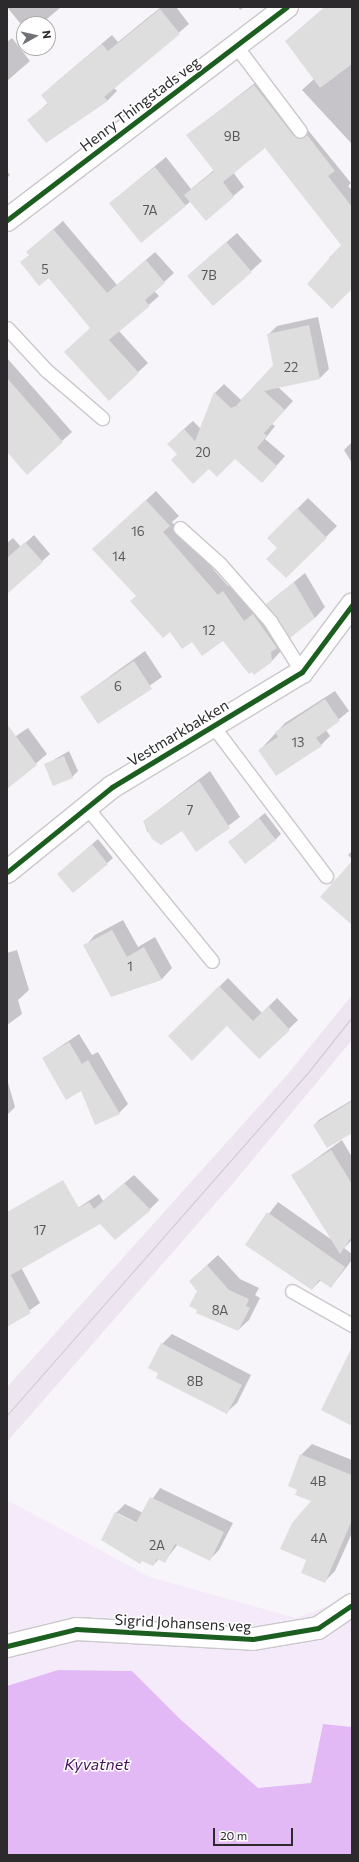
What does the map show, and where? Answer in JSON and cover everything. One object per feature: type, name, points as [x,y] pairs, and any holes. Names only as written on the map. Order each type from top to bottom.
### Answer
[{"type":"street","name":"Henry Thingstads veg","points":[[7,220],[287,7]]},
{"type":"street","name":"Vestmarkbakken","points":[[7,872],[88,809],[112,787],[302,672],[352,605]]},
{"type":"street","name":"Sigrid Johansens veg","points":[[7,1646],[76,1629],[253,1639],[318,1628],[352,1605]]},
{"type":"lane","points":[[236,46],[300,131]]},
{"type":"lane","points":[[7,328],[46,370],[102,418]]},
{"type":"lane","points":[[180,528],[220,564],[270,621],[302,672]]},
{"type":"lane","points":[[213,726],[326,876]]},
{"type":"lane","points":[[88,809],[212,961]]},
{"type":"lane","points":[[292,1291],[352,1325]]},
{"type":"shaded area","points":[[352,995],[352,1040],[235,1181],[7,1442],[7,1387],[287,1075]]},
{"type":"shaded area","points":[[7,1500],[150,1577],[296,1618],[352,1597],[352,1727],[323,1724],[311,1783],[258,1788],[180,1719],[132,1671],[58,1670],[7,1686]]},
{"type":"water","name":"Kyvatnet","points":[[58,1670],[132,1671],[180,1719],[258,1788],[311,1783],[323,1724],[352,1727],[352,1855],[7,1855],[7,1686]]},
{"type":"building","points":[[325,7],[352,7],[352,64],[320,88],[285,41]]},
{"type":"building","points":[[160,9],[180,34],[104,97],[108,101],[46,143],[27,120],[48,104],[41,95],[102,44],[108,51]]},
{"type":"building","points":[[254,85],[294,136],[301,139],[307,135],[335,171],[328,176],[352,207],[352,289],[332,309],[307,284],[341,245],[265,148],[223,182],[234,197],[206,221],[184,195],[214,171],[186,135]]},
{"type":"building","points":[[155,167],[186,206],[141,243],[109,203]]},
{"type":"building","points":[[53,229],[107,293],[146,260],[165,283],[145,300],[150,306],[109,340],[139,373],[109,401],[64,352],[90,328],[49,278],[39,286],[20,262],[29,255],[26,252]]},
{"type":"building","points":[[226,242],[252,272],[213,306],[187,276]]},
{"type":"building","points":[[309,325],[320,379],[264,391],[285,410],[264,433],[267,436],[257,448],[277,466],[262,483],[235,459],[217,477],[209,469],[193,484],[171,460],[177,454],[167,444],[184,429],[195,441],[214,392],[231,408],[236,406],[273,365],[267,334]]},
{"type":"building","points":[[7,378],[63,442],[27,475],[7,452]]},
{"type":"building","points":[[146,500],[170,526],[163,532],[218,595],[223,591],[244,621],[253,614],[277,648],[271,652],[272,662],[254,675],[252,672],[249,674],[223,641],[202,656],[192,642],[182,649],[170,632],[163,638],[130,601],[136,596],[92,549]]},
{"type":"building","points":[[297,508],[327,538],[286,578],[266,559],[277,548],[267,538]]},
{"type":"building","points":[[25,542],[43,562],[7,594],[7,558]]},
{"type":"building","points":[[294,582],[315,618],[290,638],[266,604]]},
{"type":"building","points":[[134,661],[152,689],[98,724],[80,697]]},
{"type":"building","points":[[325,699],[340,721],[316,738],[322,746],[276,776],[258,750],[278,737],[275,732]]},
{"type":"building","points":[[7,724],[37,765],[7,789]]},
{"type":"building","points":[[64,756],[73,778],[53,786],[44,764]]},
{"type":"building","points":[[199,781],[230,828],[196,852],[182,831],[161,845],[152,839],[143,821]]},
{"type":"building","points":[[259,818],[276,840],[245,864],[228,842]]},
{"type":"building","points":[[92,844],[108,864],[73,893],[57,874]]},
{"type":"building","points":[[352,861],[352,925],[320,897]]},
{"type":"building","points":[[112,930],[127,957],[144,947],[162,980],[111,997],[83,945]]},
{"type":"building","points":[[219,986],[253,1021],[268,1006],[290,1030],[259,1059],[227,1026],[192,1061],[168,1036]]},
{"type":"building","points":[[69,1042],[82,1064],[88,1060],[120,1114],[95,1125],[81,1091],[66,1100],[42,1058]]},
{"type":"building","points":[[352,1101],[352,1133],[327,1148],[313,1125]]},
{"type":"building","points":[[331,1150],[352,1184],[352,1236],[340,1254],[291,1175]]},
{"type":"building","points":[[63,1180],[79,1208],[89,1202],[94,1209],[124,1183],[151,1210],[115,1240],[100,1224],[11,1275],[31,1313],[7,1327],[7,1212]]},
{"type":"building","points":[[267,1212],[345,1267],[331,1288],[319,1280],[312,1290],[245,1245]]},
{"type":"building","points":[[207,1265],[229,1290],[249,1299],[246,1306],[250,1308],[238,1331],[196,1313],[197,1310],[189,1306],[197,1291],[189,1281]]},
{"type":"building","points":[[161,1343],[242,1385],[227,1414],[156,1378],[158,1373],[148,1368]]},
{"type":"building","points":[[352,1347],[352,1426],[321,1410]]},
{"type":"building","points":[[300,1454],[352,1475],[352,1520],[325,1583],[301,1573],[306,1560],[280,1549],[292,1523],[311,1501],[295,1495],[297,1490],[288,1486]]},
{"type":"building","points":[[150,1497],[224,1532],[210,1561],[175,1544],[165,1563],[157,1559],[153,1566],[142,1561],[140,1564],[101,1540],[115,1512],[136,1523]]},
{"type":"tram line","points":[[7,1415],[306,1075],[352,1017]]},
{"type":"cycle path","points":[[7,220],[287,7]]},
{"type":"cycle path","points":[[7,872],[112,787],[302,672],[352,605]]},
{"type":"cycle path","points":[[7,1646],[76,1629],[253,1639],[318,1628],[352,1605]]}]
